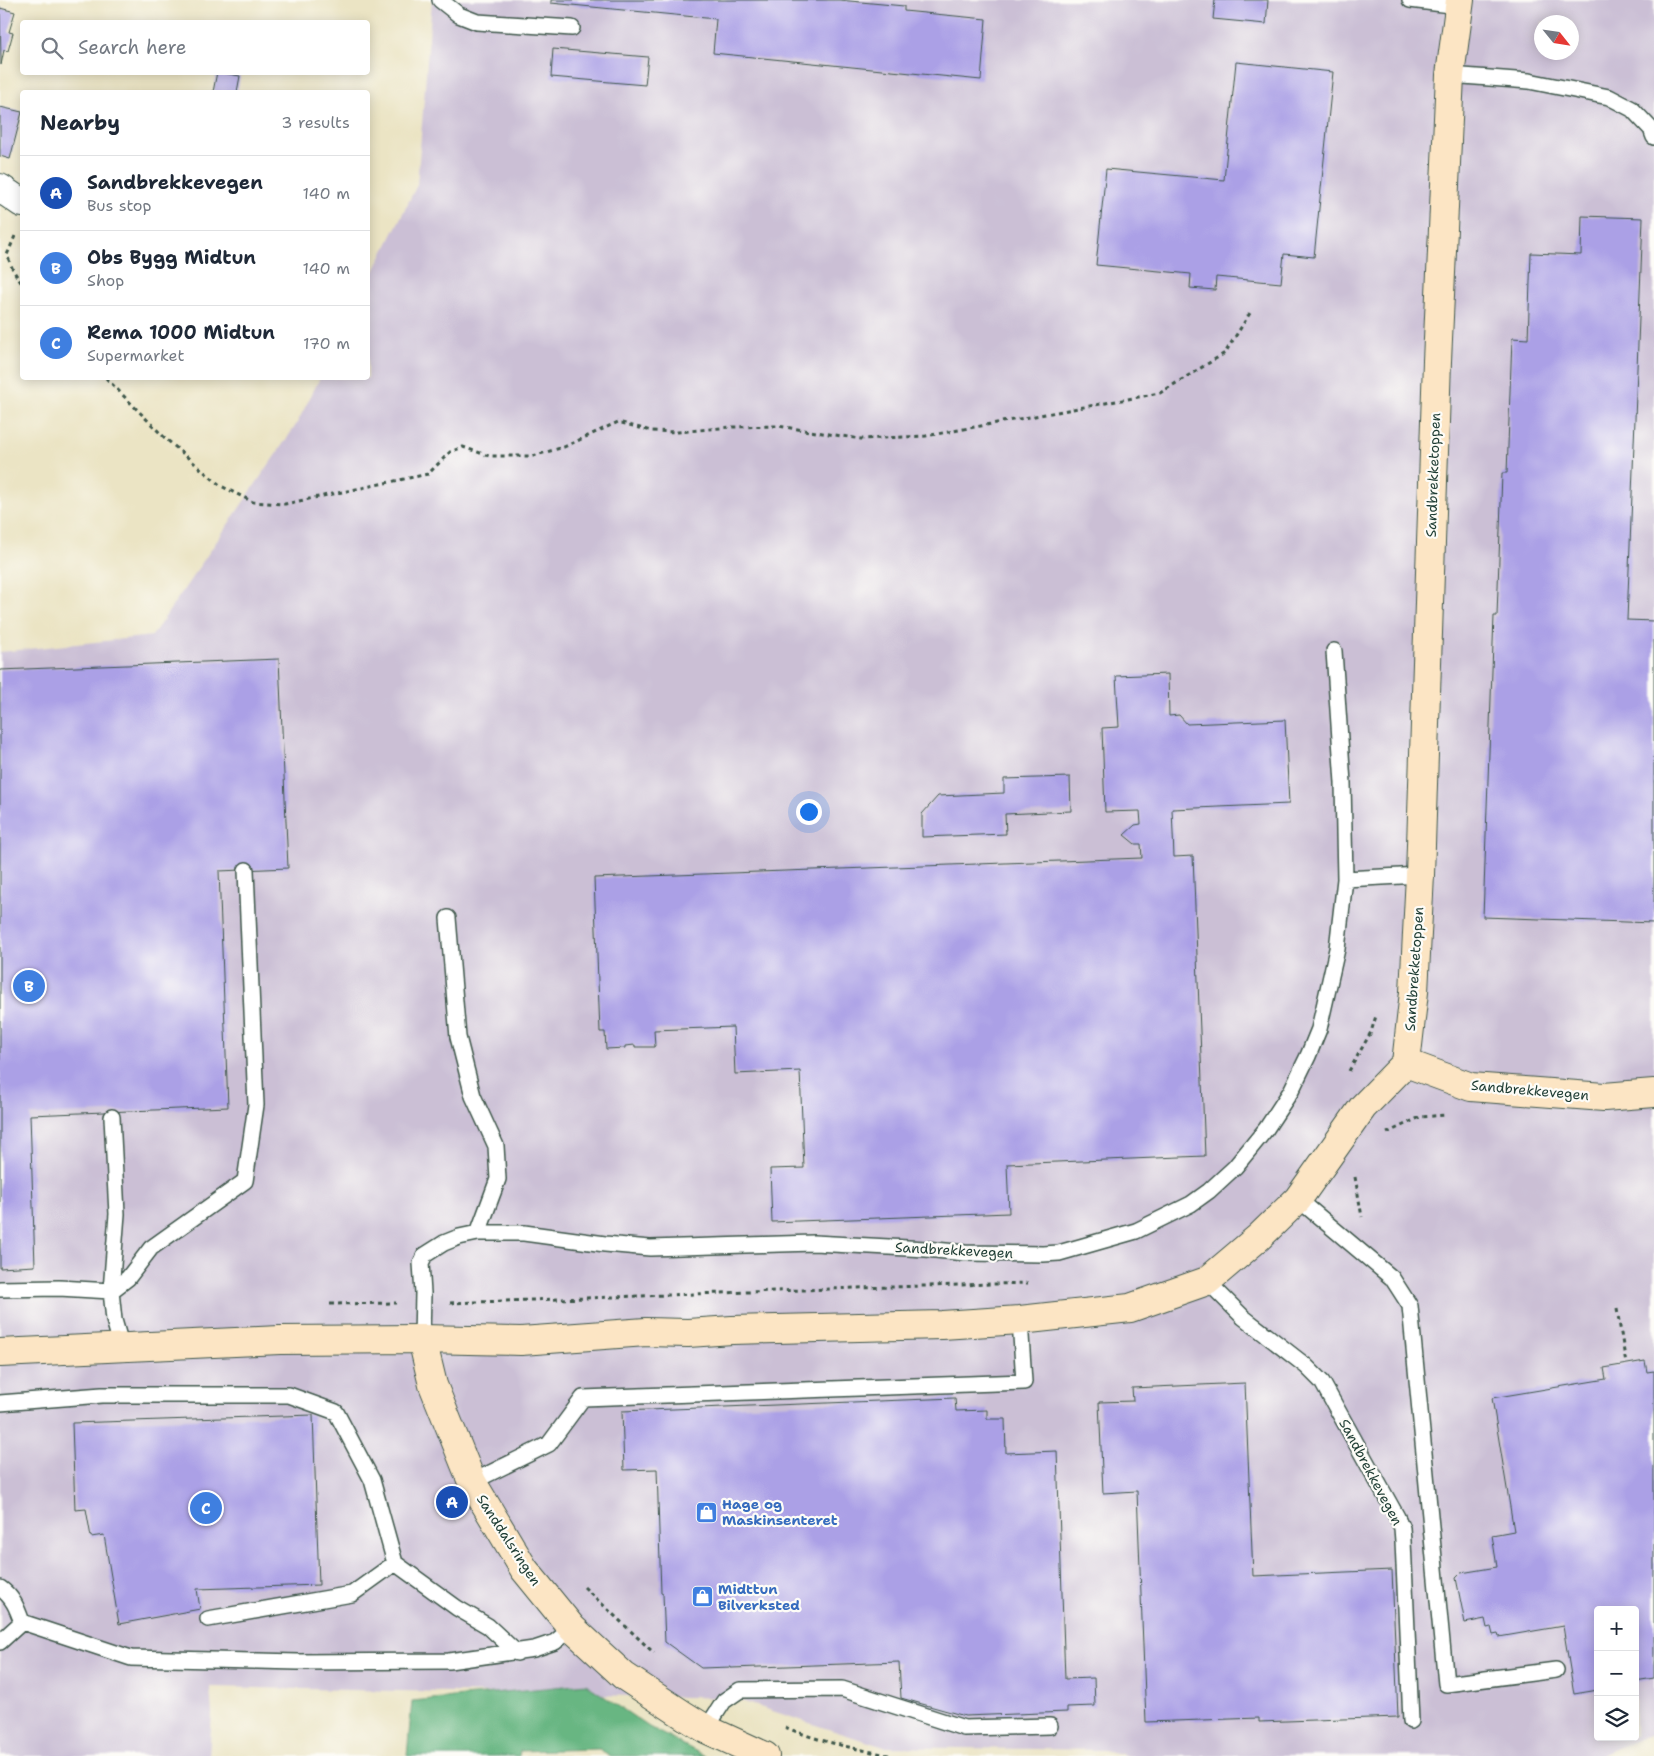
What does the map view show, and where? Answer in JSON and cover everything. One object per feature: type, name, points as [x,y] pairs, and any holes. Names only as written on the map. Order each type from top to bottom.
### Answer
[{"type":"street","name":"Sandbrekketoppen","points":[[1406,1063],[1414,992],[1420,875],[1437,361],[1450,75],[1459,3]]},
{"type":"street","points":[[0,188],[20,216]]},
{"type":"street","points":[[0,1354],[280,1340],[422,1339],[521,1341],[646,1332],[888,1327],[1020,1320],[1130,1308],[1207,1281],[1260,1237],[1298,1199],[1363,1107],[1406,1063]]},
{"type":"street","name":"Sandbrekkevegen","points":[[1406,1063],[1471,1087],[1604,1097],[1654,1093]]},
{"type":"street","name":"Sanddalsringen","points":[[422,1339],[433,1385],[472,1482],[524,1570],[572,1628],[624,1676],[706,1729],[766,1756]]},
{"type":"lane","points":[[440,0],[459,15],[477,22],[572,28]]},
{"type":"lane","name":"Sandbrekketoppen","points":[[1410,0],[1459,3]]},
{"type":"lane","points":[[1450,75],[1529,81],[1609,97],[1632,109],[1651,129],[1654,137]]},
{"type":"lane","points":[[1334,651],[1343,783],[1345,879],[1420,875]]},
{"type":"lane","points":[[0,1289],[59,1288],[111,1291],[128,1278],[151,1248],[245,1180],[256,1105],[246,870]]},
{"type":"lane","name":"Sandbrekkevegen","points":[[422,1339],[424,1293],[421,1264],[425,1255],[444,1243],[459,1237],[478,1233],[524,1233],[650,1248],[814,1243],[964,1253],[1043,1254],[1059,1253],[1136,1232],[1191,1204],[1209,1191],[1242,1159],[1266,1129],[1291,1091],[1319,1029],[1337,949],[1345,879]]},
{"type":"lane","points":[[448,918],[458,1037],[473,1096],[496,1146],[498,1179],[478,1233]]},
{"type":"lane","points":[[112,1117],[117,1214],[111,1291],[114,1320],[122,1348]]},
{"type":"lane","points":[[1298,1199],[1392,1278],[1410,1306],[1446,1684],[1556,1670]]},
{"type":"lane","name":"Sandbrekkevegen","points":[[1207,1281],[1243,1317],[1306,1366],[1322,1382],[1397,1517],[1402,1528],[1403,1541],[1410,1721]]},
{"type":"lane","points":[[472,1482],[549,1444],[583,1398],[1024,1382],[1020,1320]]},
{"type":"lane","points":[[0,1404],[102,1395],[289,1395],[336,1412],[372,1480],[395,1563],[457,1608],[488,1626],[517,1652]]},
{"type":"lane","points":[[208,1619],[352,1594],[395,1563]]},
{"type":"lane","points":[[0,1588],[8,1594],[15,1604],[22,1622]]},
{"type":"lane","points":[[22,1622],[131,1658],[298,1662],[449,1661],[534,1649],[555,1642],[572,1628]]},
{"type":"lane","points":[[0,1642],[22,1622]]},
{"type":"lane","points":[[706,1729],[724,1701],[740,1690],[842,1689],[964,1728],[1050,1726]]},
{"type":"path","points":[[20,216],[7,255],[20,281]]},
{"type":"path","points":[[108,380],[166,439],[221,486],[253,502],[285,504],[428,474],[450,452],[464,447],[489,456],[534,456],[564,447],[618,422],[651,431],[678,432],[731,427],[778,426],[861,439],[917,436],[1160,393],[1225,353],[1250,313]]},
{"type":"path","points":[[1383,1136],[1420,1117],[1451,1114]]},
{"type":"path","points":[[1358,1169],[1355,1179],[1362,1218]]},
{"type":"path","points":[[1617,1309],[1626,1364]]},
{"type":"path","points":[[582,1584],[656,1655]]},
{"type":"path","points":[[780,1726],[807,1736],[855,1749],[893,1756]]},
{"type":"shaded area","points":[[432,0],[1654,0],[1654,1733],[1639,1739],[1639,1606],[1594,1606],[1594,1741],[1635,1741],[1598,1756],[1128,1756],[1103,1750],[884,1747],[732,1698],[210,1687],[212,1713],[209,1756],[0,1756],[0,652],[152,636],[296,425],[319,380],[370,380],[370,279],[417,185]]},
{"type":"green space","points":[[586,1684],[649,1727],[705,1756],[611,1756],[599,1749],[520,1751],[519,1756],[407,1756],[412,1701]]},
{"type":"building","points":[[551,0],[839,0],[904,6],[904,11],[986,19],[981,80],[713,53],[716,19],[551,3]]},
{"type":"building","points":[[1215,0],[1268,0],[1266,24],[1213,19]]},
{"type":"building","points":[[0,8],[15,12],[9,32],[13,33],[8,51],[4,50],[1,65]]},
{"type":"building","points":[[553,49],[648,57],[645,85],[551,77]]},
{"type":"building","points":[[1236,62],[1333,72],[1314,257],[1284,254],[1281,283],[1216,277],[1215,290],[1190,288],[1191,274],[1096,265],[1106,169],[1224,180]]},
{"type":"building","points":[[216,75],[240,76],[237,90],[213,90]]},
{"type":"building","points":[[0,107],[20,112],[20,120],[10,159],[0,156]]},
{"type":"building","points":[[1582,216],[1643,218],[1627,620],[1654,621],[1654,923],[1483,917],[1494,616],[1497,616],[1502,473],[1507,473],[1512,338],[1528,339],[1531,253],[1581,255]]},
{"type":"building","points":[[279,659],[288,868],[219,871],[228,1107],[30,1115],[35,1266],[0,1268],[0,670]]},
{"type":"building","points":[[1168,674],[1169,716],[1179,715],[1187,724],[1285,720],[1289,804],[1172,809],[1174,857],[1193,856],[1205,1156],[1007,1164],[1009,1213],[772,1222],[770,1169],[804,1168],[800,1071],[735,1074],[733,1027],[654,1030],[655,1047],[635,1047],[635,1045],[625,1046],[625,1048],[606,1049],[605,1032],[600,1032],[594,878],[1142,858],[1141,844],[1135,844],[1124,835],[1135,825],[1141,824],[1140,811],[1105,812],[1102,728],[1119,727],[1116,676]]},
{"type":"building","points":[[1070,777],[1071,811],[1005,814],[1006,834],[922,837],[922,814],[938,796],[1004,793],[1004,779]]},
{"type":"building","points":[[1645,1361],[1647,1372],[1654,1371],[1654,1678],[1639,1680],[1639,1606],[1594,1606],[1594,1691],[1574,1694],[1563,1626],[1499,1637],[1498,1634],[1493,1635],[1491,1627],[1487,1628],[1485,1619],[1465,1623],[1456,1578],[1461,1573],[1497,1567],[1492,1535],[1514,1531],[1492,1398],[1606,1379],[1604,1368]]},
{"type":"building","points":[[1245,1383],[1253,1576],[1392,1570],[1398,1717],[1259,1722],[1259,1718],[1146,1722],[1137,1491],[1103,1493],[1099,1402],[1133,1401],[1132,1388]]},
{"type":"building","points":[[955,1398],[956,1411],[987,1410],[987,1419],[1005,1419],[1006,1453],[1057,1451],[1065,1679],[1094,1678],[1095,1706],[1067,1707],[1067,1712],[965,1716],[901,1698],[899,1662],[701,1668],[665,1642],[663,1594],[661,1593],[657,1469],[624,1470],[622,1411]]},
{"type":"building","points":[[313,1415],[319,1585],[197,1589],[200,1609],[119,1624],[104,1535],[91,1537],[86,1509],[75,1510],[72,1423]]},
{"type":"place","name":"Obs Bygg Midtun","points":[[29,986]]},
{"type":"place","name":"Sandbrekkevegen","points":[[452,1502]]},
{"type":"place","name":"Rema 1000 Midtun","points":[[206,1508]]},
{"type":"place","name":"Hage og Maskinsenteret","points":[[706,1512]]},
{"type":"place","name":"Midttun Bilverksted","points":[[702,1597]]}]
